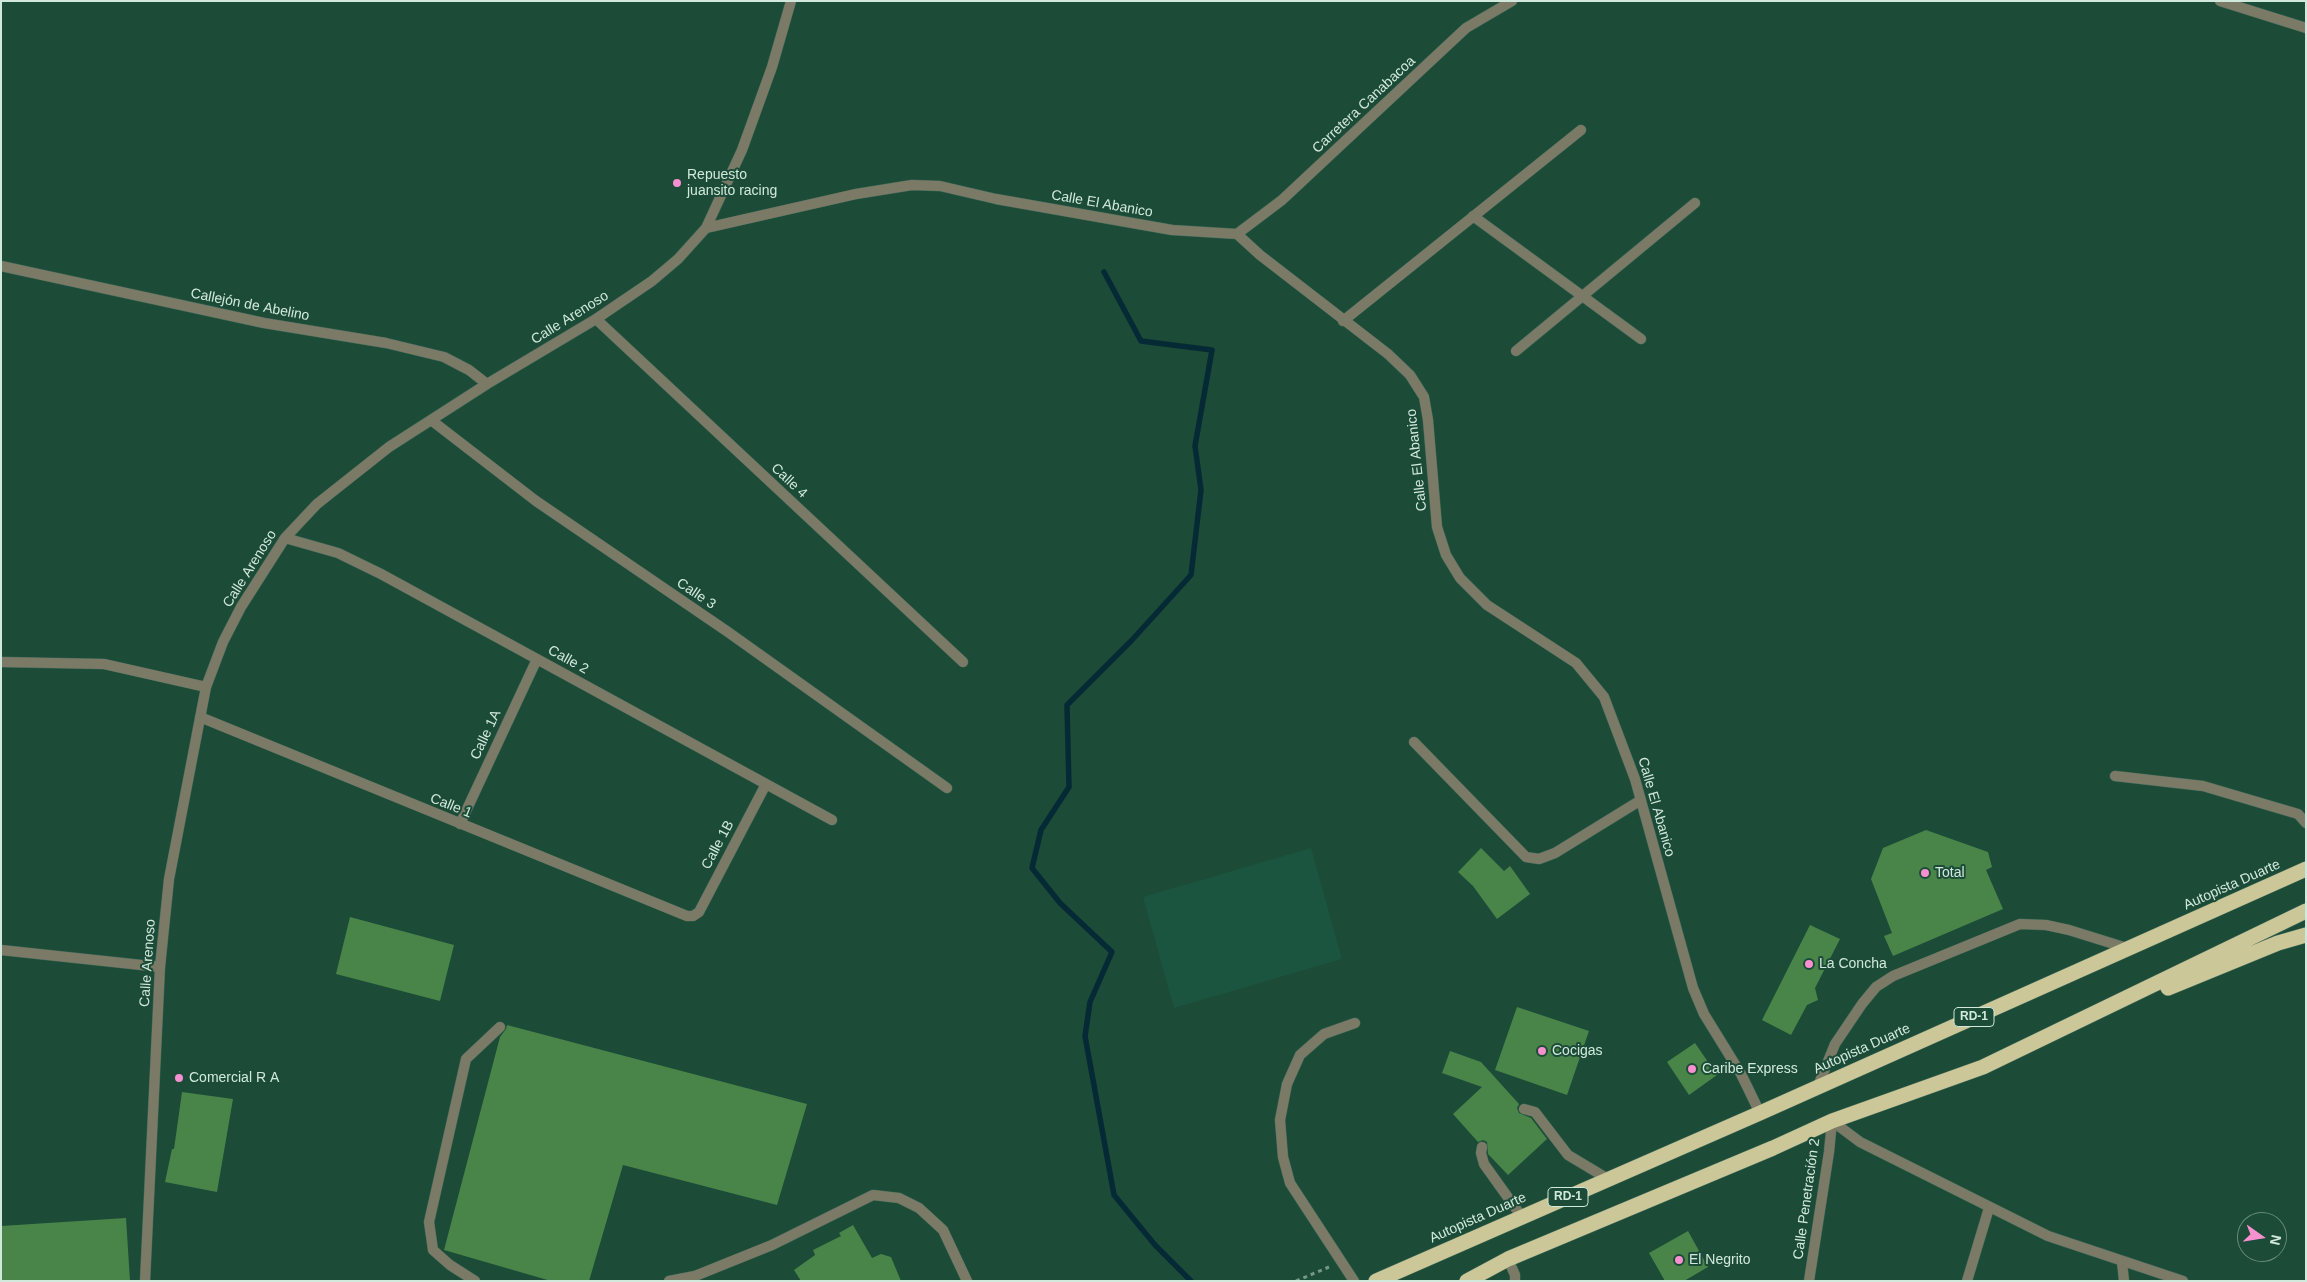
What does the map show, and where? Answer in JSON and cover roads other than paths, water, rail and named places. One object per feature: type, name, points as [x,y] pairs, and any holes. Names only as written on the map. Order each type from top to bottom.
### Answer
[{"type":"highway","name":"Autopista Duarte","points":[[1376,1281],[1760,1113],[2306,869]]},
{"type":"highway","name":"RD-1","points":[[1467,1281],[1508,1259],[1773,1148],[1832,1121],[1983,1067],[2306,911]]},
{"type":"highway","points":[[2098,1012],[2193,979],[2278,943],[2306,935]]},
{"type":"street","name":"Calle Arenoso","points":[[144,1281],[160,967],[169,879],[206,686],[223,642],[241,607],[285,538],[317,504],[389,447],[487,384],[596,319],[652,281],[678,259],[706,228],[742,150],[772,67],[791,1]]},
{"type":"street","name":"Carretera Canabacoa","points":[[1237,234],[1282,200],[1466,28],[1512,1]]},
{"type":"street","points":[[2220,1],[2306,28]]},
{"type":"street","points":[[1343,321],[1581,130]]},
{"type":"street","name":"Calle El Abanico","points":[[706,228],[856,194],[912,185],[940,186],[996,199],[1172,230],[1237,234],[1260,255],[1343,321],[1388,354],[1410,375],[1424,397],[1428,420],[1437,527],[1446,555],[1460,578],[1486,605],[1576,663],[1604,697],[1635,779],[1693,988],[1704,1014],[1741,1074],[1760,1113]]},
{"type":"street","points":[[1516,351],[1695,204]]},
{"type":"street","points":[[1473,216],[1641,339]]},
{"type":"street","name":"Callejón de Abelino","points":[[1,266],[254,321],[386,343],[434,354],[469,370],[487,384]]},
{"type":"street","name":"Calle 4","points":[[596,319],[963,662]]},
{"type":"street","name":"Calle 3","points":[[431,420],[536,501],[728,632],[947,788]]},
{"type":"street","name":"Calle 2","points":[[285,538],[338,553],[381,574],[832,820]]},
{"type":"street","name":"Calle 1A","points":[[460,824],[537,659]]},
{"type":"street","points":[[1,662],[104,664],[206,686]]},
{"type":"street","name":"Calle 1","points":[[200,717],[687,916],[693,916]]},
{"type":"street","points":[[1414,742],[1526,857],[1539,859],[1555,853],[1641,800]]},
{"type":"street","points":[[2115,776],[2203,786],[2298,814],[2306,823]]},
{"type":"street","name":"Calle 1B","points":[[693,916],[699,912],[766,784]]},
{"type":"street","points":[[1818,1086],[1835,1044],[1862,1004],[1876,987],[1893,976],[2020,924],[2046,925],[2069,930],[2130,949]]},
{"type":"street","points":[[1,950],[160,967]]},
{"type":"street","points":[[1354,1281],[1290,1183],[1283,1157],[1280,1120],[1287,1084],[1300,1055],[1324,1034],[1355,1023]]},
{"type":"street","points":[[476,1281],[450,1265],[433,1250],[429,1222],[466,1059],[500,1027]]},
{"type":"street","points":[[1524,1110],[1535,1112],[1568,1155],[1608,1180]]},
{"type":"street","points":[[1832,1121],[1860,1142],[2048,1236],[2183,1281]]},
{"type":"street","name":"Calle Penetración 2","points":[[1809,1281],[1827,1170],[1832,1121]]},
{"type":"street","points":[[1482,1147],[1481,1153],[1484,1164],[1522,1217]]},
{"type":"street","points":[[669,1281],[695,1276],[772,1245],[873,1196],[899,1198],[920,1208],[943,1230],[967,1281]]},
{"type":"street","points":[[1967,1281],[1989,1208]]},
{"type":"street","points":[[1508,1259],[1516,1275],[1515,1281]]},
{"type":"street","points":[[2122,1262],[2124,1281]]},
{"type":"waterway","points":[[1104,272],[1141,341],[1212,350],[1195,446],[1201,490],[1191,575],[1132,640],[1067,705],[1069,787],[1041,830],[1032,868],[1060,903],[1112,952],[1090,1002],[1085,1036],[1114,1195],[1155,1245],[1191,1281]]},
{"type":"place","name":"Repuesto juansito racing","points":[[677,183]]},
{"type":"place","name":"Total","points":[[1925,873]]},
{"type":"place","name":"La Concha","points":[[1809,964]]},
{"type":"place","name":"Cocigas","points":[[1542,1051]]},
{"type":"place","name":"Caribe Express","points":[[1692,1069]]},
{"type":"place","name":"Comercial R A","points":[[179,1078]]},
{"type":"place","name":"El Negrito","points":[[1679,1260]]}]
